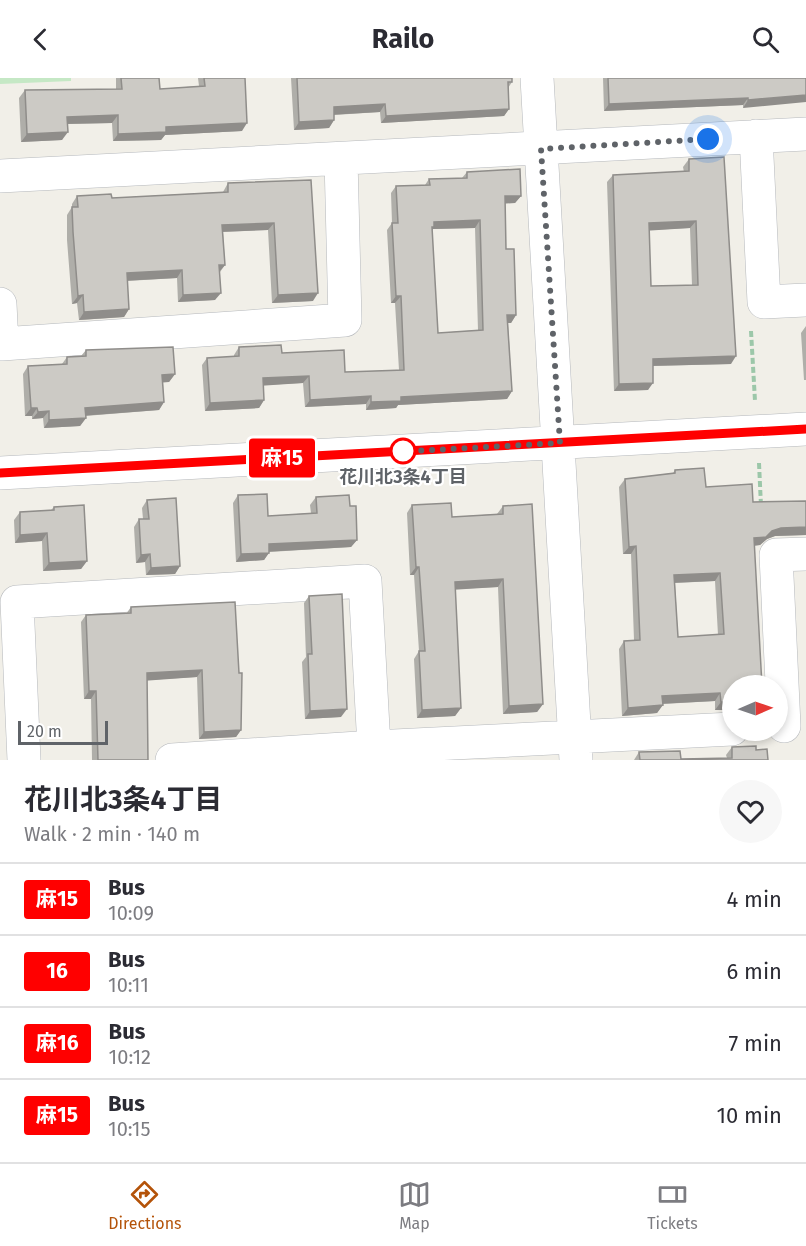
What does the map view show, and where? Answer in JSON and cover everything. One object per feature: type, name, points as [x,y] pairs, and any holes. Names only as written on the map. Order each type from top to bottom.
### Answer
[{"type":"street","points":[[537,78],[576,749]]},
{"type":"street","points":[[0,176],[806,134]]},
{"type":"street","points":[[756,136],[764,302],[806,300]]},
{"type":"street","points":[[0,304],[2,344],[345,320],[341,159]]},
{"type":"street","points":[[0,473],[806,429]]},
{"type":"street","points":[[789,726],[776,555],[806,554]]},
{"type":"street","points":[[24,760],[17,602],[365,581],[374,747]]},
{"type":"street","points":[[172,760],[374,747],[576,749],[722,730]]},
{"type":"path","points":[[751,330],[761,509]]},
{"type":"green space","points":[[0,78],[71,78],[71,81],[0,84]]},
{"type":"building","points":[[121,78],[159,78],[160,89],[205,86],[204,78],[245,78],[247,123],[166,127],[166,132],[118,134],[118,115],[67,117],[68,132],[27,134],[25,90],[122,89]]},
{"type":"building","points":[[297,78],[512,78],[512,82],[508,82],[509,109],[386,116],[385,104],[334,107],[334,120],[299,122]]},
{"type":"building","points":[[608,78],[806,78],[806,95],[748,100],[748,98],[609,104]]},
{"type":"building","points":[[724,157],[736,356],[653,359],[653,383],[619,384],[613,175],[689,171],[689,159]],"holes":[[[696,221],[698,285],[651,286],[649,223]]]},
{"type":"building","points":[[520,169],[521,196],[505,196],[506,249],[514,249],[516,315],[507,315],[512,391],[401,397],[401,401],[371,402],[371,396],[310,400],[309,376],[263,378],[264,400],[210,403],[207,358],[239,356],[239,347],[281,345],[282,353],[344,350],[345,372],[404,370],[401,296],[396,296],[392,223],[398,223],[396,186],[430,185],[429,179],[467,178],[467,172]],"holes":[[[480,220],[483,330],[438,333],[432,227],[434,227],[434,222]]]},
{"type":"building","points":[[311,180],[318,293],[278,295],[274,223],[222,225],[225,265],[219,265],[221,293],[183,295],[182,270],[127,273],[129,309],[84,312],[83,295],[78,296],[73,232],[72,207],[78,207],[77,196],[111,194],[112,198],[228,192],[228,183]]},
{"type":"building","points":[[173,347],[175,374],[162,375],[164,402],[85,408],[86,418],[49,420],[49,411],[38,412],[37,408],[31,408],[28,366],[67,364],[67,357],[86,356],[86,350]]},
{"type":"building","points":[[704,468],[706,487],[752,484],[753,502],[806,501],[806,527],[781,528],[772,531],[766,537],[754,538],[761,675],[722,675],[722,702],[720,693],[662,696],[663,705],[628,708],[624,641],[640,640],[636,546],[629,547],[625,479],[675,473],[675,470]],"holes":[[[720,573],[724,634],[678,637],[674,575]]]},
{"type":"building","points":[[267,494],[268,516],[317,513],[316,497],[349,495],[350,506],[356,506],[357,540],[269,544],[269,553],[241,554],[238,495]]},
{"type":"building","points":[[176,498],[180,566],[151,568],[150,554],[141,555],[139,519],[149,519],[147,500]]},
{"type":"building","points":[[451,503],[452,517],[503,514],[503,506],[532,504],[543,704],[509,706],[503,579],[455,582],[461,708],[422,710],[419,651],[425,651],[412,505]]},
{"type":"building","points":[[84,505],[87,561],[49,563],[47,533],[20,535],[20,512]]},
{"type":"building","points":[[342,594],[347,709],[310,711],[308,654],[312,654],[309,596]]},
{"type":"building","points":[[235,602],[239,673],[242,673],[241,730],[204,732],[202,670],[147,673],[148,760],[98,760],[96,691],[89,691],[86,615],[131,613],[131,607]]},
{"type":"building","points":[[756,746],[756,750],[767,749],[768,760],[640,760],[639,752],[680,751],[681,759],[732,758],[732,747]]},
{"type":"bus line","name":"麻15","points":[[0,473],[806,429]]},
{"type":"place","name":"花川北3条4丁目","points":[[403,451]]},
{"type":"route","points":[[403,451],[396,452],[560,443],[541,149],[708,139]]}]
